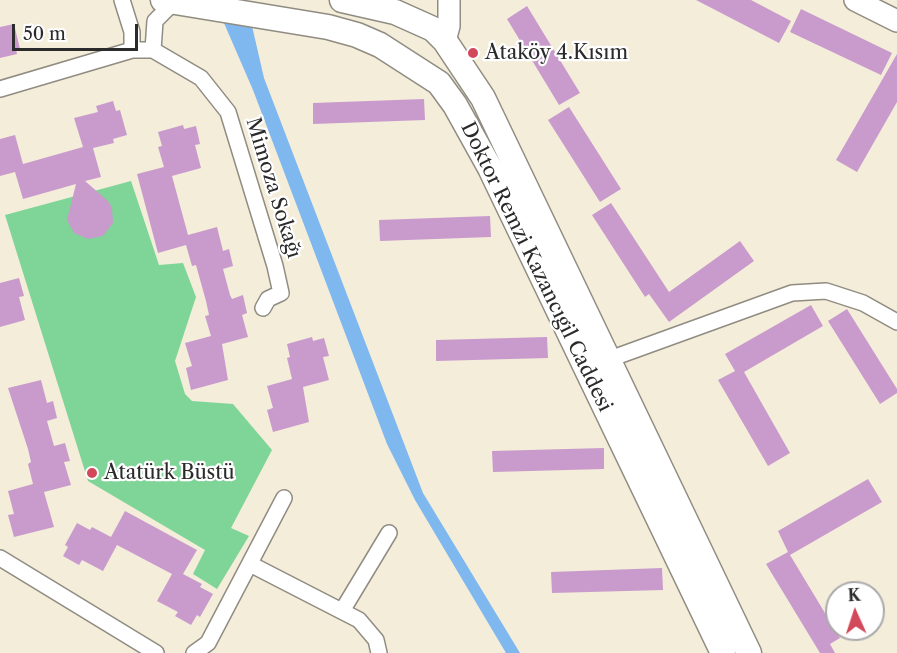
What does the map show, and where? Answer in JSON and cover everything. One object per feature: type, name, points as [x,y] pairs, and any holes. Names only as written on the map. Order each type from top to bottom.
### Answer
[{"type":"main road","name":"Doktor Remzi Kazancıgil Caddesi","points":[[342,0],[400,6],[433,29],[445,41],[483,98],[749,653]]},
{"type":"main road","points":[[416,66],[427,63],[445,41],[449,26],[449,0]]},
{"type":"main road","points":[[855,0],[897,21]]},
{"type":"main road","name":"Doktor Remzi Kazancıgil Caddesi","points":[[175,2],[328,27],[380,45],[416,66],[439,83],[455,105],[490,168],[723,653]]},
{"type":"main road","points":[[380,45],[386,24],[400,6]]},
{"type":"street","points":[[122,0],[132,32],[132,50]]},
{"type":"street","points":[[0,89],[132,50],[153,50],[155,21],[175,2]]},
{"type":"street","name":"Mimoza Sokağı","points":[[153,50],[201,78],[228,112],[275,266],[281,293],[268,299],[262,308]]},
{"type":"street","points":[[607,360],[792,292],[826,291],[863,303],[897,322]]},
{"type":"street","points":[[194,653],[210,648],[284,498]]},
{"type":"street","points":[[342,611],[389,533]]},
{"type":"street","points":[[0,558],[156,653]]},
{"type":"street","points":[[250,564],[359,620],[376,640],[379,653]]},
{"type":"green space","points":[[131,181],[159,265],[183,263],[196,297],[175,361],[185,394],[192,401],[233,404],[272,450],[231,528],[249,536],[217,589],[193,574],[205,550],[88,481],[5,215]]},
{"type":"water","points":[[214,0],[246,0],[264,78],[423,493],[520,653],[506,653],[415,500],[387,444],[253,90]]},
{"type":"building","points":[[696,0],[751,0],[791,21],[779,43]]},
{"type":"building","points":[[527,6],[580,93],[559,105],[507,19]]},
{"type":"building","points":[[801,9],[892,53],[881,75],[790,32]]},
{"type":"building","points":[[14,24],[20,49],[16,49],[17,54],[0,58],[0,27]]},
{"type":"building","points":[[897,54],[897,102],[857,172],[836,160]]},
{"type":"building","points":[[424,99],[425,120],[313,124],[313,103]]},
{"type":"building","points":[[113,101],[116,111],[120,110],[127,135],[113,139],[114,143],[93,148],[101,177],[85,181],[108,201],[112,208],[113,223],[103,236],[88,239],[74,233],[67,220],[76,184],[23,199],[15,172],[0,176],[0,139],[15,135],[23,164],[83,147],[74,118],[98,112],[96,106]]},
{"type":"building","points":[[569,107],[621,189],[600,202],[548,120]]},
{"type":"building","points":[[183,125],[184,129],[196,126],[200,144],[195,145],[201,168],[172,176],[188,235],[217,227],[223,251],[229,249],[233,266],[223,269],[230,295],[232,299],[243,295],[247,313],[242,315],[248,337],[222,344],[228,380],[191,390],[186,368],[192,366],[185,343],[211,336],[205,316],[209,315],[206,301],[196,265],[192,266],[186,245],[158,253],[137,174],[164,167],[158,147],[162,146],[158,132]]},
{"type":"building","points":[[611,203],[669,292],[740,241],[754,261],[669,322],[649,294],[645,297],[592,215]]},
{"type":"building","points":[[490,216],[491,237],[380,241],[379,220]]},
{"type":"building","points":[[19,278],[24,296],[19,297],[25,320],[0,327],[0,283]]},
{"type":"building","points":[[811,305],[823,326],[744,372],[790,453],[768,466],[718,380],[735,371],[725,354]]},
{"type":"building","points":[[847,309],[897,389],[897,393],[880,404],[828,321]]},
{"type":"building","points":[[312,337],[313,341],[324,338],[329,356],[323,357],[329,380],[303,387],[309,422],[273,432],[267,410],[273,408],[267,386],[292,379],[287,358],[290,357],[287,344]]},
{"type":"building","points":[[547,337],[548,358],[436,361],[436,340]]},
{"type":"building","points":[[41,380],[47,403],[53,401],[57,418],[47,421],[54,446],[65,443],[70,461],[64,462],[71,485],[44,492],[54,527],[14,537],[8,515],[14,514],[8,491],[33,484],[28,464],[31,462],[28,449],[8,388]]},
{"type":"building","points":[[604,448],[604,469],[493,472],[492,451]]},
{"type":"building","points":[[868,479],[882,502],[790,555],[825,613],[825,641],[835,641],[830,644],[835,653],[820,653],[766,564],[788,552],[778,531]]},
{"type":"building","points":[[125,511],[197,550],[183,574],[202,584],[200,587],[213,594],[200,617],[197,615],[191,625],[175,616],[178,612],[157,601],[172,574],[117,545],[103,571],[82,560],[79,565],[63,556],[68,547],[65,545],[77,523],[90,530],[92,527],[111,537]]},
{"type":"building","points":[[662,568],[663,590],[552,593],[551,572]]},
{"type":"place","name":"Ataköy 4.Kısım","points":[[473,53]]},
{"type":"place","name":"Atatürk Büstü","points":[[92,473]]}]
